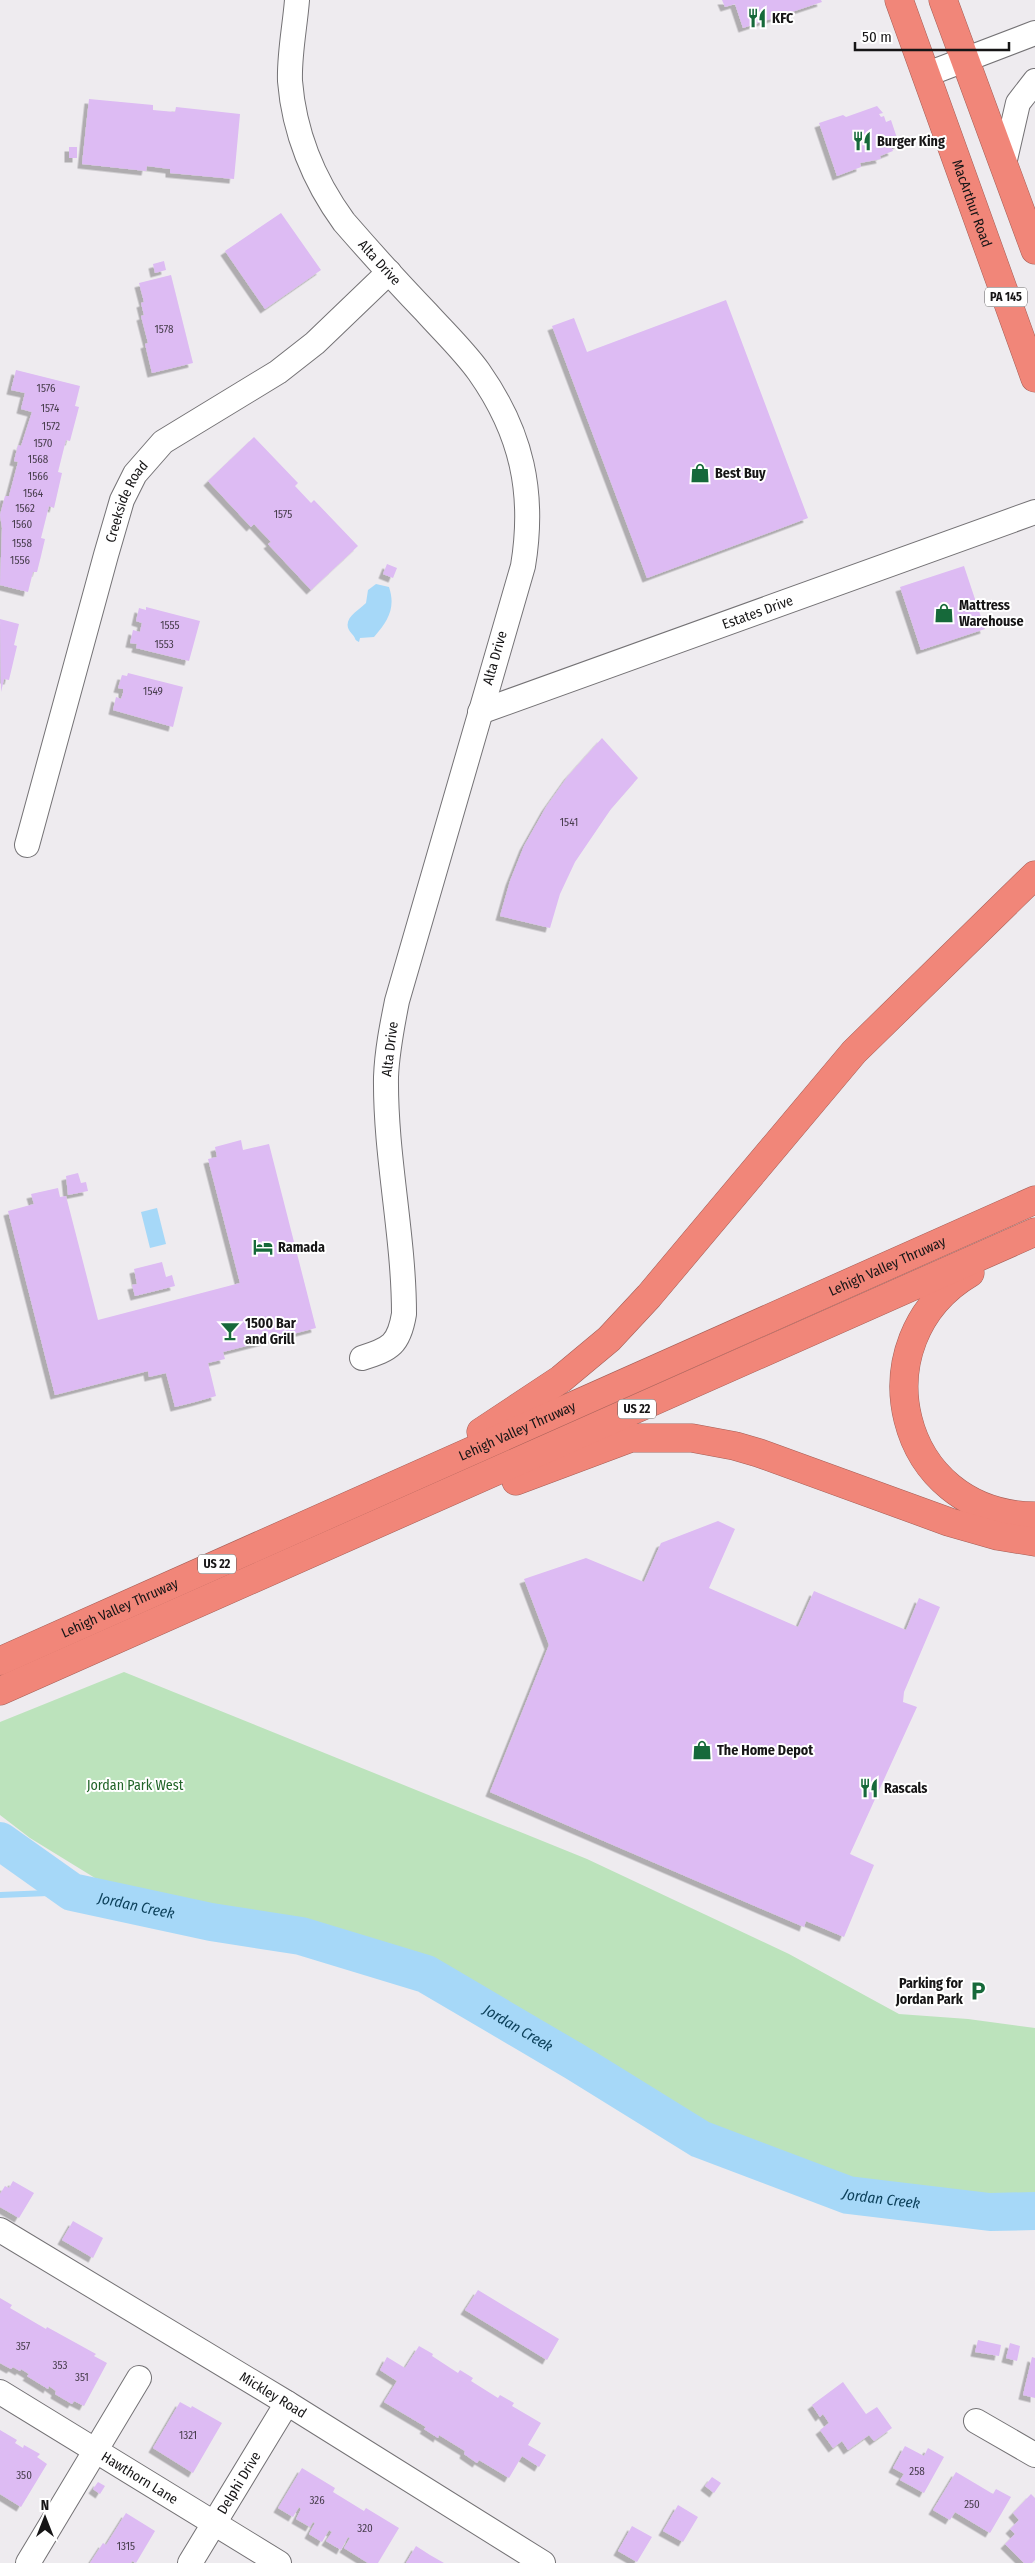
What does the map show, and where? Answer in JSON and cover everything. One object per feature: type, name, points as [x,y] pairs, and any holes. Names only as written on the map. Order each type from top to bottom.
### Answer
[{"type":"highway","name":"MacArthur Road","points":[[899,0],[1035,378]]},
{"type":"highway","points":[[943,0],[1035,250]]},
{"type":"highway","points":[[416,1475],[561,1379],[609,1340],[854,1052],[1035,875]]},
{"type":"highway","name":"Lehigh Valley Thruway","points":[[10,1657],[1035,1200]]},
{"type":"highway","points":[[1035,1233],[952,1284],[941,1294],[916,1334],[907,1362],[905,1391],[909,1421],[918,1448],[924,1460],[942,1482],[964,1498],[992,1510],[1006,1514],[1035,1516]]},
{"type":"highway","name":"Lehigh Valley Thruway","points":[[0,1691],[1035,1233]]},
{"type":"highway","points":[[238,1586],[630,1438],[650,1436],[692,1438],[735,1446],[966,1528],[1035,1542]]},
{"type":"street","name":"Alta Drive","points":[[297,0],[290,80],[299,131],[310,167],[326,198],[344,222],[479,371],[502,408],[516,440],[525,472],[529,501],[528,538],[523,566],[397,1001],[389,1041],[386,1075],[387,1110],[404,1293],[401,1332],[389,1348],[362,1358]]},
{"type":"street","points":[[925,75],[1035,33]]},
{"type":"street","points":[[1004,164],[1018,103],[1035,81]]},
{"type":"street","name":"Creekside Road","points":[[27,845],[106,555],[122,500],[134,474],[163,442],[278,372],[315,343],[389,272]]},
{"type":"street","name":"Estates Drive","points":[[480,712],[1035,512]]},
{"type":"street","name":"Mickley Road","points":[[0,2230],[287,2403],[543,2563]]},
{"type":"street","points":[[28,2563],[139,2378]]},
{"type":"street","name":"Hawthorn Lane","points":[[0,2392],[279,2563]]},
{"type":"street","name":"Delphi Drive","points":[[190,2563],[287,2403]]},
{"type":"street","points":[[976,2421],[1035,2455]]},
{"type":"green space","name":"Jordan Park West","points":[[124,1672],[587,1859],[789,1954],[899,2014],[968,2019],[1035,2028],[1035,2200],[871,2185],[812,2169],[734,2139],[662,2103],[523,2017],[435,1968],[333,1935],[166,1900],[95,1878],[30,1838],[0,1815],[0,1722]]},
{"type":"water","points":[[376,584],[389,587],[392,601],[391,608],[387,620],[374,637],[360,638],[359,642],[349,629],[349,620],[366,603],[368,590]]},
{"type":"water","points":[[157,1208],[166,1244],[150,1248],[141,1212]]},
{"type":"building","name":"KFC","points":[[722,0],[821,0],[822,2],[743,28],[735,4],[725,7]]},
{"type":"building","points":[[89,99],[153,105],[153,110],[175,112],[176,107],[240,114],[234,179],[170,173],[170,169],[147,166],[146,171],[82,164]]},
{"type":"building","name":"Burger King","points":[[877,106],[883,113],[879,114],[881,117],[884,116],[886,122],[891,120],[899,144],[891,147],[893,151],[880,156],[881,159],[860,163],[861,167],[837,176],[819,123],[843,115],[846,117]]},
{"type":"building","points":[[69,147],[77,147],[77,158],[69,158]]},
{"type":"building","points":[[281,213],[321,270],[265,309],[225,251]]},
{"type":"building","points":[[164,261],[166,270],[155,273],[153,264]]},
{"type":"building","points":[[171,275],[193,363],[152,373],[145,344],[148,343],[141,316],[144,315],[141,303],[144,302],[139,283]]},
{"type":"building","name":"Best Buy","points":[[726,300],[808,518],[647,578],[552,326],[574,318],[587,352]]},
{"type":"building","points":[[16,370],[80,386],[75,406],[79,407],[70,441],[66,440],[58,472],[62,473],[54,508],[49,506],[41,538],[45,539],[41,556],[37,572],[33,572],[28,592],[0,585],[2,528],[0,515],[5,496],[9,496],[18,462],[14,461],[18,445],[21,446],[32,412],[21,409],[25,393],[11,390]]},
{"type":"building","points":[[254,437],[298,483],[295,486],[311,503],[314,500],[358,546],[311,590],[268,544],[271,542],[254,524],[251,527],[208,481]]},
{"type":"building","points":[[387,564],[397,568],[393,578],[383,574]]},
{"type":"building","name":"Mattress Warehouse","points":[[964,566],[985,629],[921,650],[900,587]]},
{"type":"building","points":[[146,607],[200,621],[189,661],[136,648],[137,644],[130,643],[133,630],[140,632],[142,623],[136,621],[139,608],[146,610]]},
{"type":"building","points":[[0,619],[19,624],[14,645],[17,646],[9,680],[4,679],[1,692]]},
{"type":"building","points":[[128,673],[183,687],[173,727],[113,710],[116,697],[121,699],[123,693],[123,689],[118,688],[122,675],[127,676]]},
{"type":"building","points":[[602,738],[638,778],[611,809],[575,862],[560,894],[550,928],[500,916],[510,881],[524,846],[546,807],[568,776]]},
{"type":"building","name":"Ramada","points":[[241,1140],[243,1150],[269,1144],[316,1328],[223,1352],[225,1359],[208,1363],[216,1396],[195,1402],[175,1407],[166,1373],[149,1377],[148,1371],[55,1395],[8,1211],[34,1204],[31,1194],[58,1188],[60,1197],[66,1196],[98,1320],[240,1283],[208,1159],[217,1157],[215,1147]]},
{"type":"building","points":[[78,1173],[81,1183],[86,1182],[88,1191],[68,1195],[66,1176]]},
{"type":"building","points":[[162,1262],[166,1277],[172,1275],[175,1286],[135,1296],[132,1285],[137,1284],[134,1269]]},
{"type":"building","name":"The Home Depot","points":[[718,1521],[735,1529],[709,1588],[798,1627],[814,1591],[906,1630],[919,1598],[940,1607],[904,1692],[903,1702],[917,1707],[850,1854],[874,1865],[844,1937],[806,1921],[804,1927],[490,1792],[549,1645],[524,1579],[586,1558],[644,1582],[661,1543]]},
{"type":"building","points":[[13,2181],[34,2193],[19,2218],[0,2207],[0,2194],[5,2186],[9,2188]]},
{"type":"building","points":[[73,2221],[103,2238],[93,2258],[62,2240]]},
{"type":"building","points":[[478,2290],[559,2339],[547,2360],[465,2310]]},
{"type":"building","points":[[0,2298],[12,2305],[10,2308],[46,2329],[47,2327],[96,2354],[94,2356],[107,2363],[84,2406],[74,2401],[72,2404],[55,2394],[56,2391],[49,2386],[48,2389],[27,2376],[29,2374],[21,2369],[20,2371],[13,2367],[11,2369],[0,2363]]},
{"type":"building","points":[[978,2340],[1001,2345],[999,2356],[975,2352]]},
{"type":"building","points":[[1010,2343],[1020,2346],[1017,2361],[1006,2358]]},
{"type":"building","points":[[419,2346],[458,2373],[460,2370],[473,2378],[471,2381],[498,2398],[500,2395],[514,2403],[512,2406],[541,2423],[528,2445],[546,2455],[539,2467],[522,2456],[509,2478],[479,2460],[477,2463],[464,2454],[465,2451],[439,2435],[438,2438],[424,2429],[426,2427],[384,2402],[397,2381],[380,2370],[387,2357],[405,2368]]},
{"type":"building","points":[[1032,2357],[1035,2358],[1035,2398],[1023,2395]]},
{"type":"building","points":[[843,2382],[866,2414],[877,2407],[892,2428],[874,2441],[869,2435],[848,2450],[842,2441],[833,2448],[820,2430],[829,2423],[823,2414],[820,2417],[812,2405]]},
{"type":"building","points":[[180,2402],[191,2408],[192,2406],[222,2423],[193,2473],[153,2448]]},
{"type":"building","points":[[0,2430],[17,2440],[15,2443],[23,2448],[24,2445],[40,2454],[37,2457],[47,2464],[21,2507],[0,2494]]},
{"type":"building","points":[[905,2446],[924,2456],[928,2448],[944,2457],[924,2493],[900,2480],[904,2474],[893,2468]]},
{"type":"building","points":[[302,2468],[335,2488],[333,2492],[364,2511],[366,2508],[399,2528],[378,2563],[368,2563],[344,2548],[350,2538],[348,2537],[341,2550],[326,2541],[332,2532],[329,2530],[322,2542],[309,2534],[315,2523],[313,2522],[310,2527],[296,2519],[301,2509],[299,2507],[293,2517],[278,2508]]},
{"type":"building","points":[[956,2472],[993,2494],[996,2489],[1011,2497],[990,2533],[955,2512],[950,2520],[933,2510]]},
{"type":"building","points":[[712,2477],[721,2483],[714,2493],[705,2486]]},
{"type":"building","points":[[98,2482],[105,2486],[100,2494],[93,2489]]},
{"type":"building","points":[[1031,2494],[1035,2498],[1035,2560],[1032,2563],[1024,2563],[1005,2544],[1015,2534],[1010,2529],[1019,2520],[1013,2513]]},
{"type":"building","points":[[678,2505],[698,2517],[683,2542],[663,2531]]},
{"type":"building","points":[[126,2513],[155,2531],[136,2563],[132,2561],[131,2563],[90,2563],[103,2543],[106,2545]]},
{"type":"building","points":[[632,2526],[652,2537],[637,2562],[618,2551]]},
{"type":"building","points":[[416,2546],[430,2555],[444,2563],[406,2563]]},
{"type":"waterway","name":"Jordan Creek","points":[[0,1841],[72,1892],[211,1922],[301,1936],[426,1974],[574,2061],[700,2139],[848,2195],[990,2212],[1035,2211]]},
{"type":"waterway","points":[[0,1895],[72,1892]]},
{"type":"place","name":"KFC","points":[[757,18]]},
{"type":"place","name":"Burger King","points":[[862,141]]},
{"type":"place","name":"Best Buy","points":[[700,473]]},
{"type":"place","name":"Mattress Warehouse","points":[[944,613]]},
{"type":"place","name":"Ramada","points":[[263,1247]]},
{"type":"place","name":"1500 Bar and Grill","points":[[230,1331]]},
{"type":"place","name":"The Home Depot","points":[[702,1750]]},
{"type":"place","name":"Rascals","points":[[869,1788]]},
{"type":"place","name":"Parking for Jordan Park","points":[[978,1991]]}]
